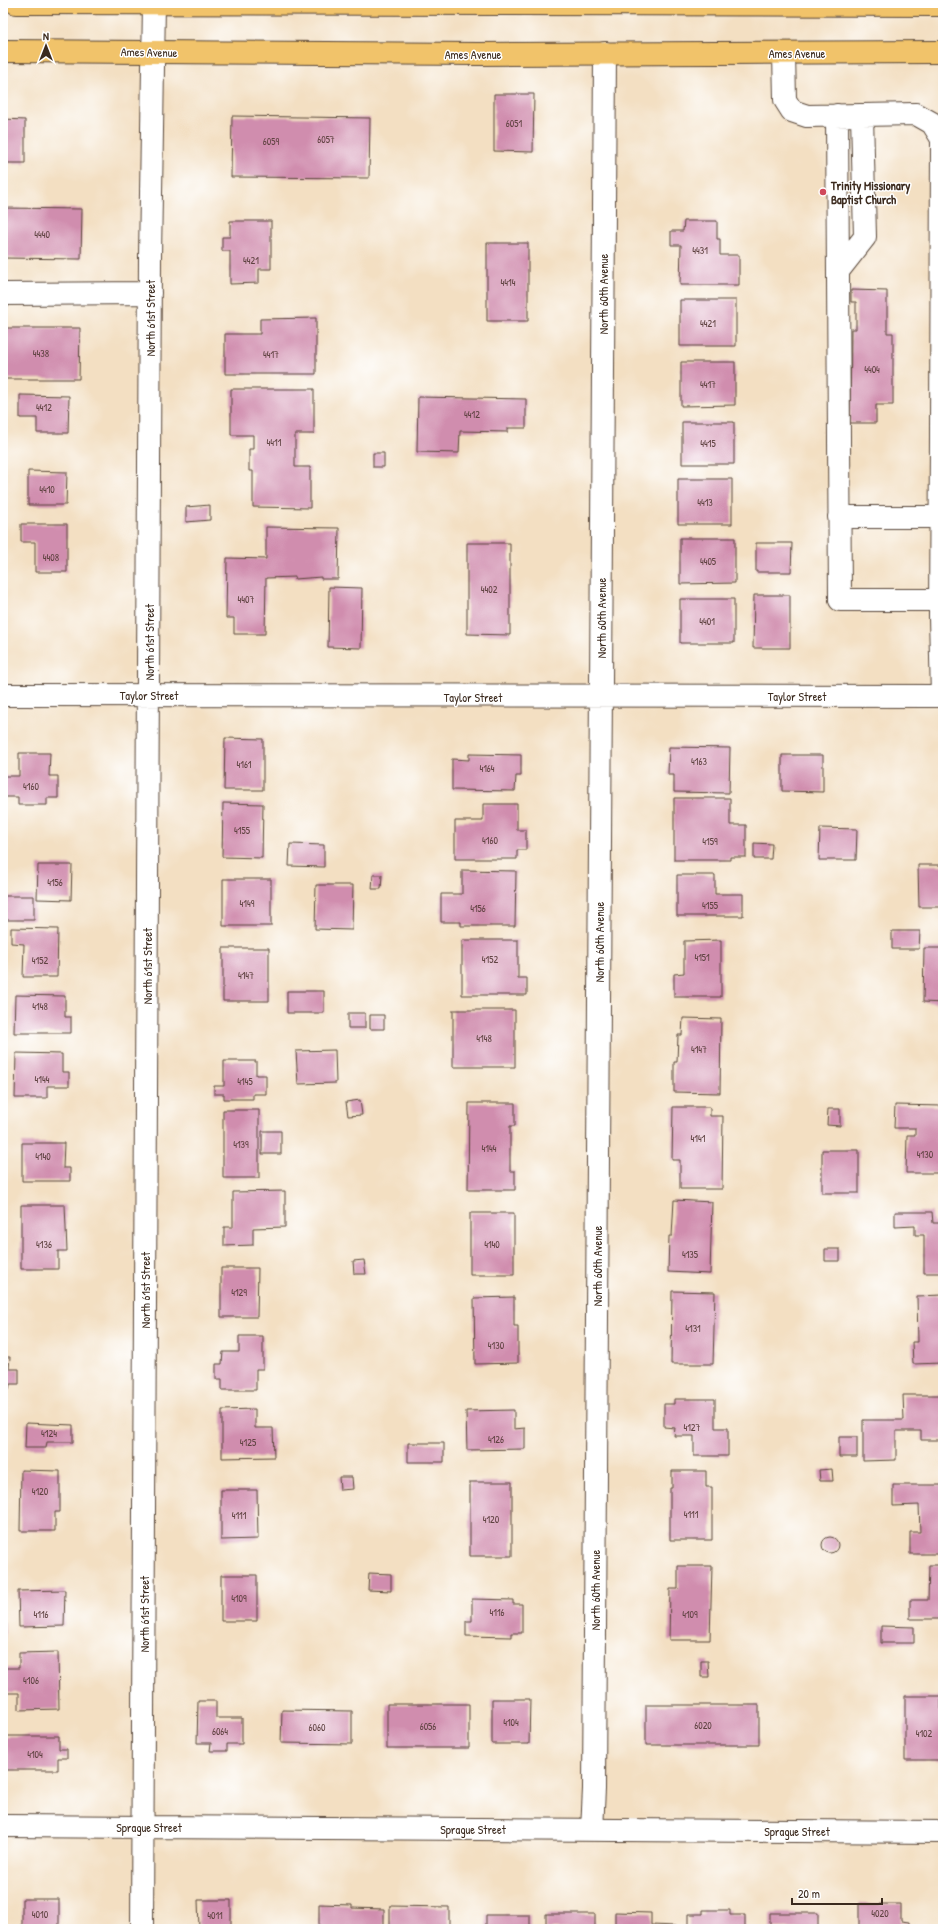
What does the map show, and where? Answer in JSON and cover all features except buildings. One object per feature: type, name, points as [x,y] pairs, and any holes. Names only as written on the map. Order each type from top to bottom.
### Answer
[{"type":"main road","points":[[16,3],[943,5]]},
{"type":"main road","name":"Ames Avenue","points":[[3,51],[605,53],[943,52]]},
{"type":"street","name":"North 61st Street","points":[[142,1929],[150,293],[154,4]]},
{"type":"street","name":"North 60th Avenue","points":[[592,1830],[594,1789],[605,53]]},
{"type":"street","points":[[784,53],[785,100],[792,111],[807,116],[916,114],[932,123],[942,139],[942,436],[940,600],[943,696]]},
{"type":"street","points":[[837,115],[840,600],[940,600]]},
{"type":"street","points":[[838,270],[865,237],[862,115]]},
{"type":"street","points":[[3,294],[150,293]]},
{"type":"street","points":[[839,517],[940,517]]},
{"type":"street","name":"Taylor Street","points":[[3,695],[600,697],[648,695],[943,696]]},
{"type":"street","name":"Sprague Street","points":[[3,1826],[943,1832]]},
{"type":"place","name":"Trinity Missionary Baptist Church","points":[[823,192]]}]
